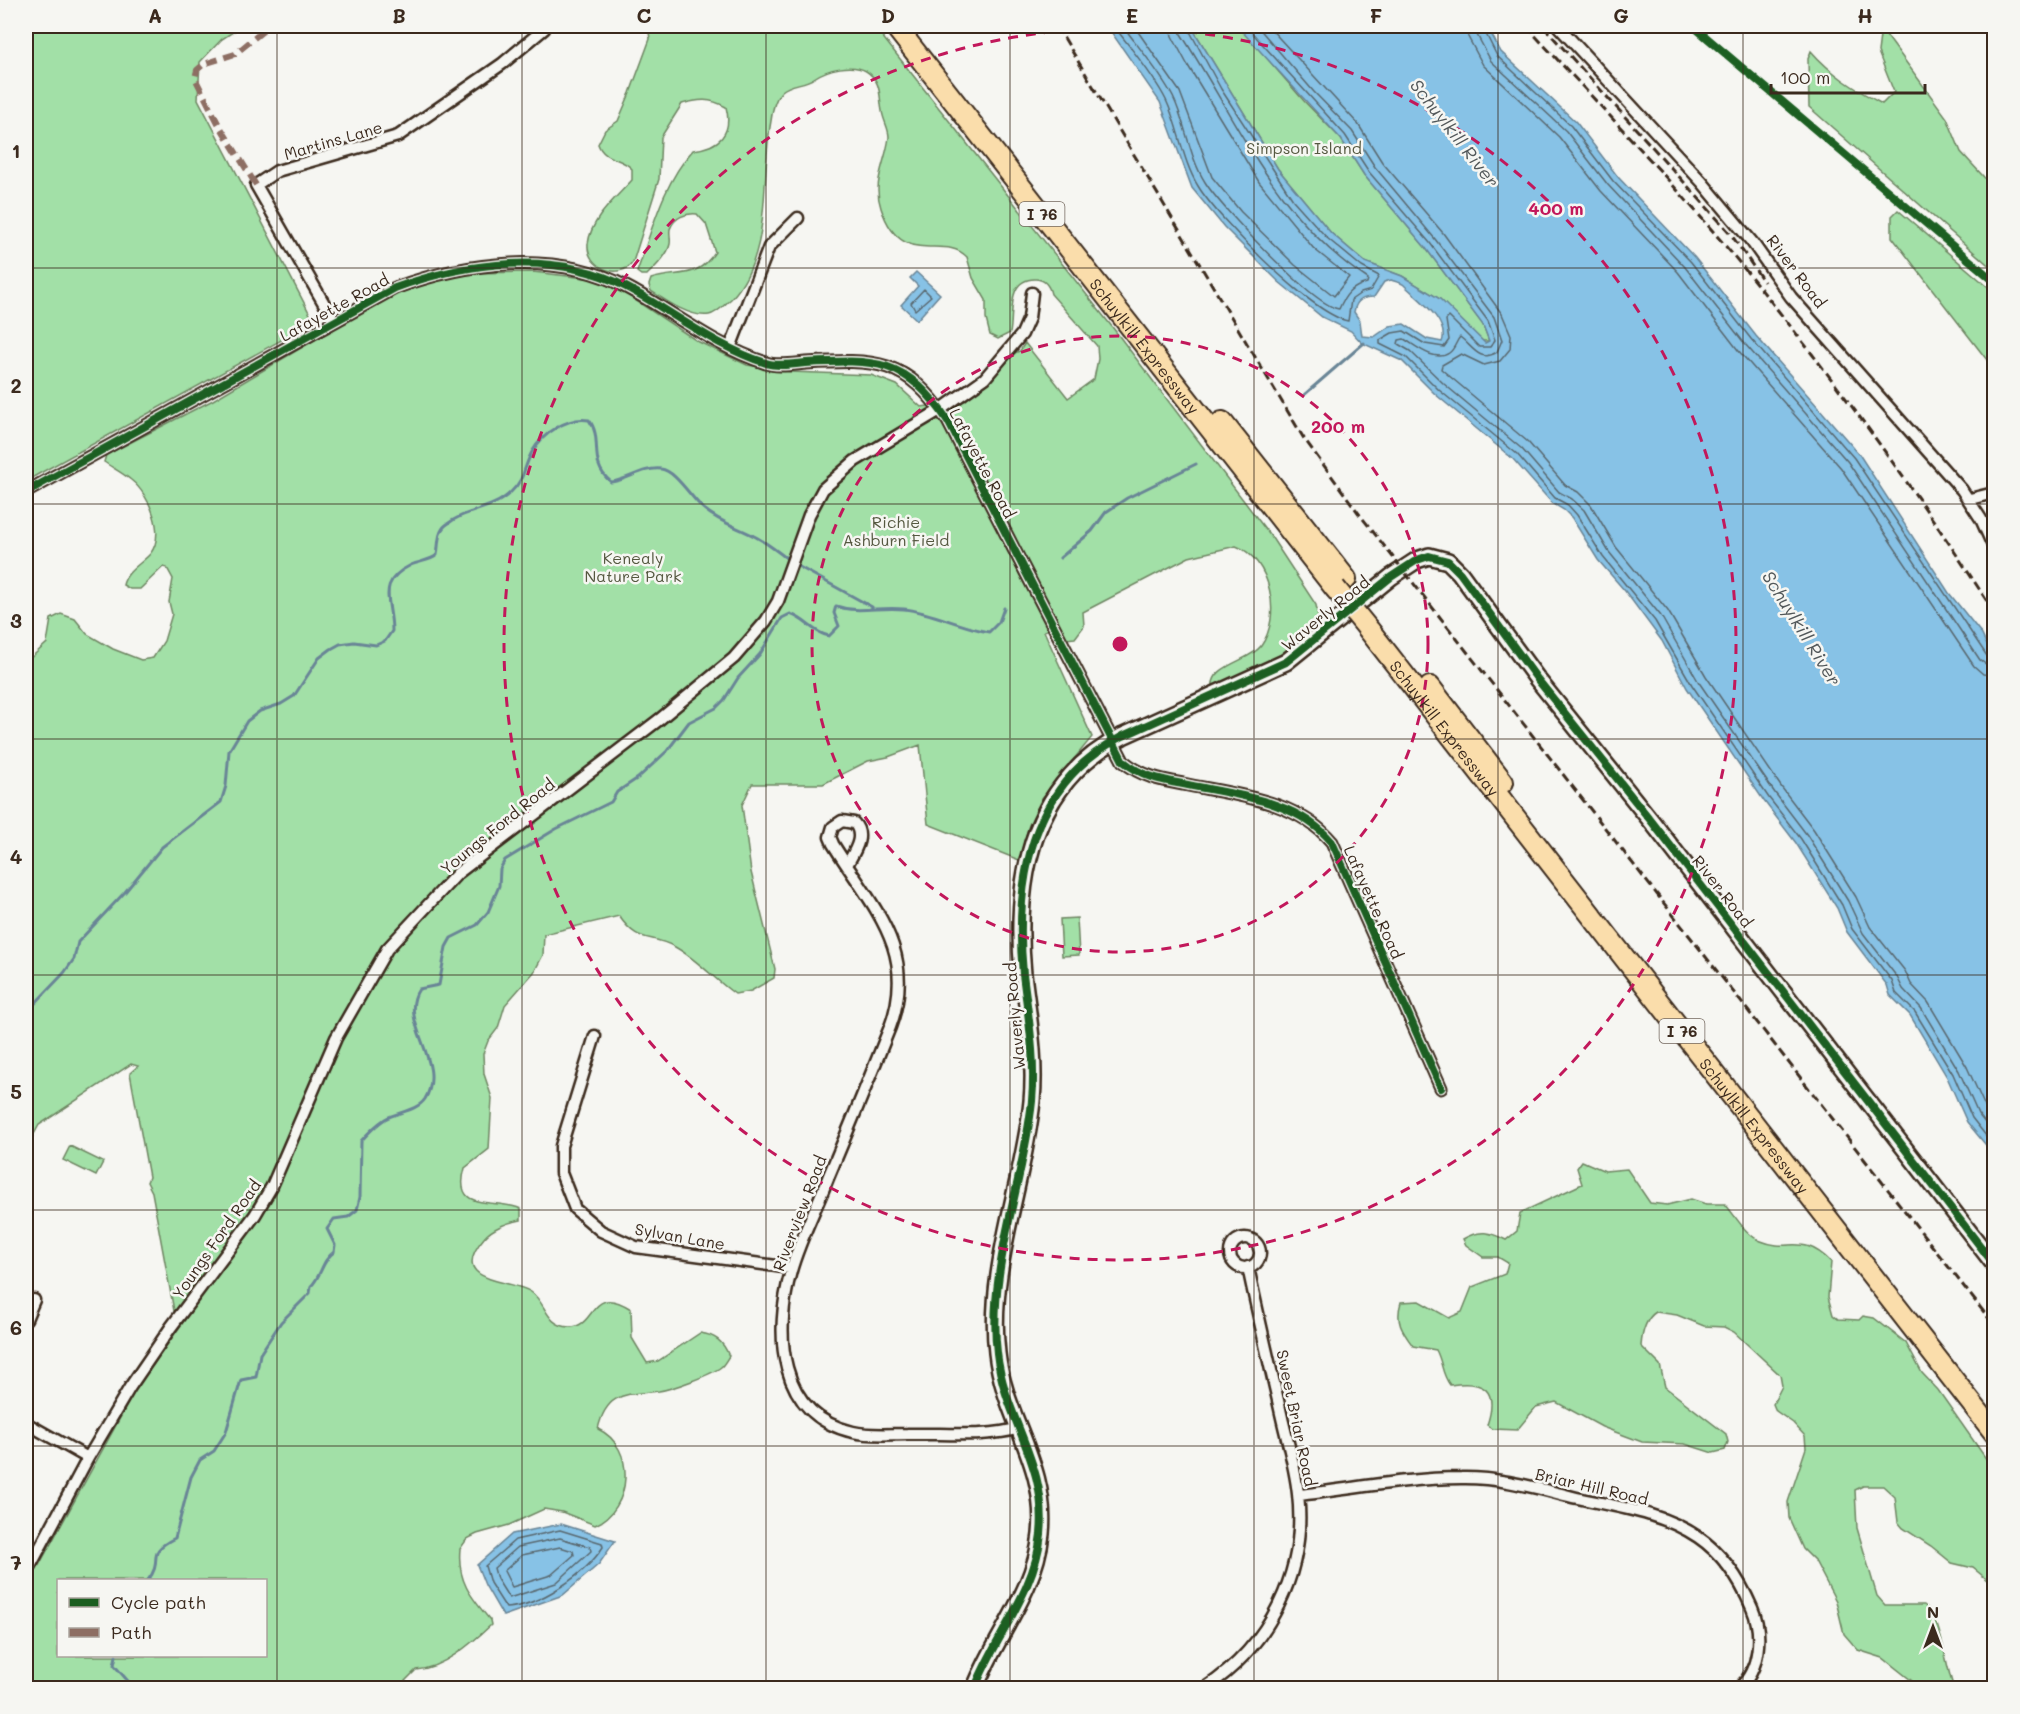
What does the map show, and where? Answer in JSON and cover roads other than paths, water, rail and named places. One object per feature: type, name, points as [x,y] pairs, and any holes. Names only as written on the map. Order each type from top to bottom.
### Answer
[{"type":"highway","name":"Schuylkill Expressway","points":[[896,26],[1250,467],[1995,1410]]},
{"type":"highway","name":"Schuylkill Expressway","points":[[912,26],[1193,396]]},
{"type":"highway","name":"Schuylkill Expressway","points":[[1374,626],[1995,1432]]},
{"type":"street","name":"River Road","points":[[1558,26],[1702,182],[1752,242],[1791,297],[1970,499],[1995,548]]},
{"type":"street","name":"Martins Lane","points":[[334,321],[256,185],[278,171],[399,136],[502,64],[544,29]]},
{"type":"street","points":[[730,348],[769,247],[798,218]]},
{"type":"street","name":"Lafayette Road","points":[[26,492],[395,288],[432,274],[488,265],[539,265],[584,269],[625,286],[730,348],[768,364],[857,360],[882,364],[915,383],[940,410],[1111,742],[1123,761],[1143,774],[1284,807],[1308,818],[1326,834],[1336,849],[1353,886],[1441,1088]]},
{"type":"street","name":"Youngs Ford Road","points":[[26,1574],[88,1458],[171,1327],[255,1215],[272,1186],[336,1038],[387,949],[458,873],[651,726],[734,658],[773,609],[813,504],[829,482],[855,461],[940,410],[985,378],[1017,342],[1027,326],[1032,293]]},
{"type":"street","points":[[1970,499],[1995,494]]},
{"type":"street","name":"River Road","points":[[1417,560],[1429,556],[1441,558],[1460,573],[1544,688],[1665,839],[1995,1263]]},
{"type":"street","name":"Waverly Road","points":[[975,1689],[987,1660],[1020,1601],[1038,1552],[1042,1518],[1038,1480],[1001,1377],[995,1330],[998,1288],[1032,1092],[1032,1043],[1022,944],[1025,875],[1037,828],[1054,796],[1077,768],[1111,742],[1286,662],[1391,577],[1417,560]]},
{"type":"street","name":"Riverview Road","points":[[847,865],[894,944],[900,967],[901,990],[890,1027],[791,1268],[784,1318],[784,1364],[803,1402],[838,1428],[864,1434],[999,1432],[1020,1428]]},
{"type":"street","name":"Sylvan Lane","points":[[595,1036],[561,1146],[561,1173],[575,1209],[601,1231],[636,1247],[791,1268]]},
{"type":"street","name":"Sweet Briar Road","points":[[1205,1689],[1242,1659],[1266,1628],[1291,1576],[1296,1550],[1299,1494],[1248,1267]]},
{"type":"street","points":[[26,1320],[34,1300]]},
{"type":"street","points":[[26,1423],[88,1458]]},
{"type":"street","name":"Briar Hill Road","points":[[1299,1494],[1446,1479],[1482,1478],[1623,1508],[1675,1524],[1697,1536],[1726,1563],[1737,1578],[1754,1612],[1758,1647],[1755,1661],[1743,1687]]},
{"type":"water","name":"Schuylkill River","points":[[1107,26],[1191,26],[1278,169],[1331,233],[1365,262],[1402,276],[1440,299],[1485,343],[1489,341],[1483,325],[1425,247],[1364,175],[1341,139],[1237,26],[1487,26],[1501,52],[1576,122],[1618,177],[1695,258],[1756,336],[1859,454],[1949,593],[1981,633],[1994,660],[1994,1155],[1967,1122],[1947,1077],[1910,1015],[1890,995],[1887,985],[1847,932],[1837,908],[1796,843],[1764,801],[1687,688],[1662,641],[1625,591],[1598,560],[1572,518],[1552,503],[1513,459],[1435,394],[1402,361],[1362,343],[1351,331],[1322,317],[1279,282],[1224,227],[1192,188],[1160,102]],"holes":[[[1391,280],[1403,284],[1431,310],[1441,326],[1442,342],[1427,339],[1404,324],[1390,326],[1374,337],[1362,336],[1360,321],[1354,312],[1356,305],[1363,299],[1374,297],[1384,282]]]},
{"type":"water","points":[[916,272],[940,294],[917,320],[901,305],[918,286],[910,278]]},
{"type":"water","points":[[561,1524],[615,1541],[599,1564],[563,1595],[503,1616],[485,1585],[477,1565],[512,1534]]},
{"type":"waterway","points":[[1304,395],[1364,343]]},
{"type":"waterway","points":[[26,1013],[64,973],[74,959],[78,942],[125,892],[162,847],[221,802],[226,786],[229,751],[247,721],[260,711],[281,704],[294,696],[319,658],[331,649],[340,644],[354,642],[376,645],[385,641],[392,631],[388,593],[393,579],[411,565],[437,555],[440,535],[446,525],[496,503],[511,492],[519,482],[536,445],[556,428],[581,419],[589,420],[595,435],[597,459],[604,475],[611,482],[648,470],[666,471],[678,479],[710,514],[758,538],[789,560]]},
{"type":"waterway","points":[[1060,558],[1092,531],[1106,512],[1127,498],[1196,464]]},
{"type":"waterway","points":[[794,564],[872,607]]},
{"type":"waterway","points":[[149,1579],[153,1573],[160,1548],[175,1538],[191,1477],[200,1460],[214,1451],[226,1432],[241,1380],[256,1377],[260,1354],[281,1322],[310,1293],[311,1286],[327,1259],[334,1252],[335,1245],[327,1229],[334,1219],[348,1217],[357,1210],[360,1197],[361,1141],[385,1119],[412,1109],[425,1099],[430,1085],[431,1071],[417,1029],[414,1002],[419,989],[439,985],[446,947],[451,938],[477,925],[488,912],[499,886],[500,869],[505,860],[556,829],[611,802],[617,792],[638,778],[667,751],[689,722],[716,708],[724,700],[738,678],[760,654],[782,618],[790,614],[818,632],[829,636],[839,626],[834,613],[836,606],[861,610],[895,608],[925,613],[989,632],[999,622],[1004,608]]},
{"type":"waterway","points":[[116,1657],[114,1665],[134,1688]]},
{"type":"railway","points":[[1057,26],[1303,437],[1360,515],[1994,1325]]},
{"type":"railway","points":[[1526,26],[1660,171],[1772,303],[1903,477],[1994,612]]},
{"type":"railway","points":[[1543,26],[1730,233],[1764,282]]},
{"type":"park label","name":"Simpson Island","points":[[1304,147]]},
{"type":"park label","name":"Richie Ashburn Field","points":[[896,530]]},
{"type":"park label","name":"Kenealy Nature Park","points":[[633,566]]}]
